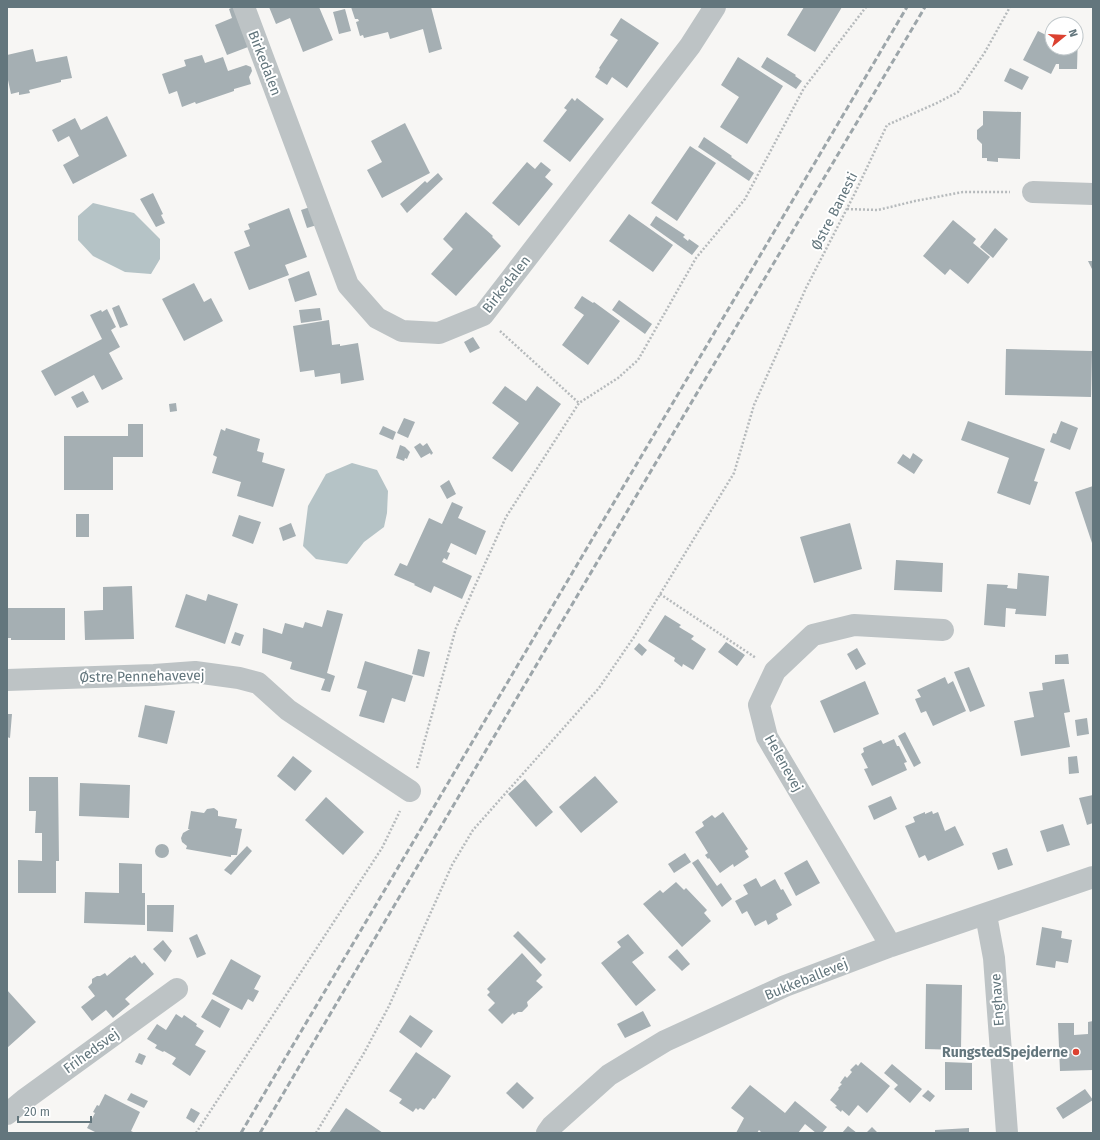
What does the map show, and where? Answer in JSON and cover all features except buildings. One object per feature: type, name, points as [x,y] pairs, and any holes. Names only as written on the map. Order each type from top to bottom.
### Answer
[{"type":"street","name":"Birkedalen","points":[[244,7],[348,285],[377,318],[402,331],[439,333],[483,315],[690,46],[715,7]]},
{"type":"street","points":[[1032,192],[1093,194]]},
{"type":"street","name":"Helenevej","points":[[891,946],[767,737],[759,705],[775,671],[813,635],[854,625],[943,630]]},
{"type":"street","name":"Østre Pennehavevej","points":[[7,680],[154,675],[195,672],[245,679],[258,683],[288,710],[410,791]]},
{"type":"street","name":"Bukkeballevej","points":[[547,1133],[552,1126],[609,1075],[664,1041],[785,986],[891,946],[986,915],[1093,877]]},
{"type":"street","name":"Enghave","points":[[986,915],[994,958],[1007,1133]]},
{"type":"street","name":"Frihedsvej","points":[[7,1114],[24,1100],[177,989]]},
{"type":"path","points":[[196,1133],[382,848],[410,791],[456,628],[506,517],[579,404],[618,378],[638,360],[696,258],[745,199],[804,88],[866,7]]},
{"type":"path","name":"Østre Banesti","points":[[316,1133],[364,1053],[389,1006],[452,866],[473,830],[599,688],[634,637],[734,473],[754,405],[806,288],[847,209],[887,124],[937,103],[958,92],[985,52],[1010,7]]},
{"type":"path","points":[[847,209],[878,210],[914,201],[963,192],[1032,192]]},
{"type":"path","points":[[483,315],[579,404]]},
{"type":"path","points":[[660,594],[775,671]]},
{"type":"shaded area","points":[[93,203],[134,213],[160,239],[160,259],[151,274],[125,272],[93,256],[78,240],[78,216]]},
{"type":"shaded area","points":[[352,463],[377,470],[388,491],[387,513],[384,527],[364,542],[347,564],[316,559],[303,546],[308,506],[326,474]]},
{"type":"railway","points":[[241,1133],[907,7]]},
{"type":"railway","points":[[260,1133],[925,7]]},
{"type":"place","name":"RungstedSpejderne","points":[[1076,1052]]}]
